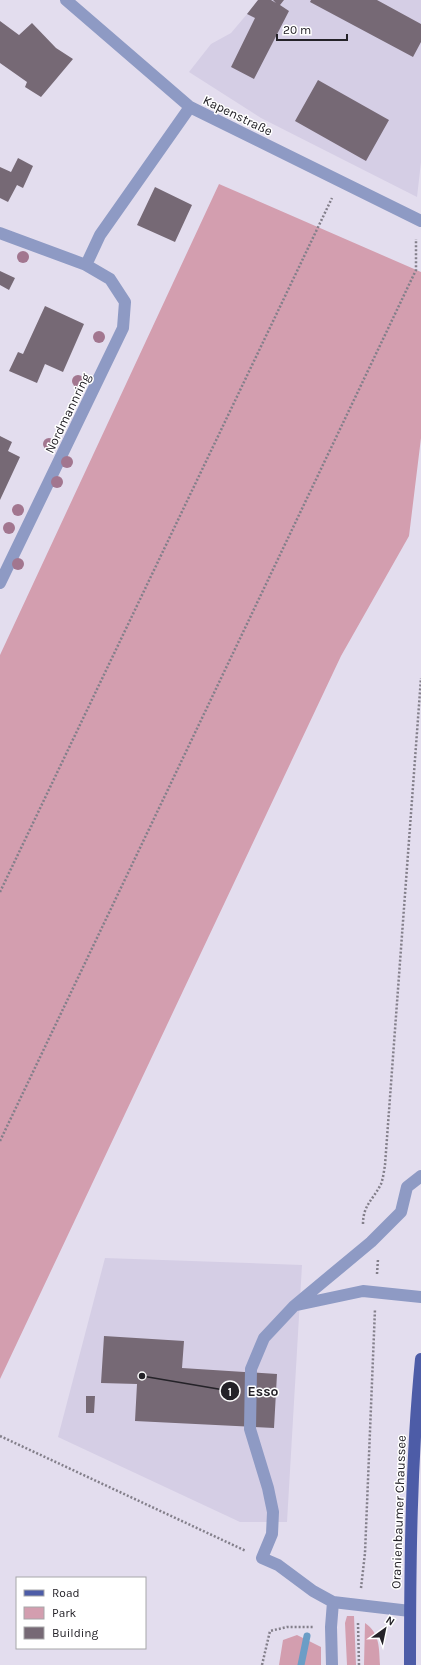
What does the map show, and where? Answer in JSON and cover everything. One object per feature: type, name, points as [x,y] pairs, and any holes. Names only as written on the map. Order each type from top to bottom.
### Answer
[{"type":"main road","name":"Oranienbaumer Chaussee","points":[[410,1665],[411,1496],[415,1414],[421,1360]]},
{"type":"street","name":"Kapenstraße","points":[[66,0],[190,107],[418,220]]},
{"type":"street","points":[[86,265],[100,235],[190,107]]},
{"type":"street","name":"Nordmannring","points":[[0,233],[86,265],[110,280],[125,302],[124,328],[0,583]]},
{"type":"street","points":[[410,1611],[333,1602],[313,1591],[278,1565],[262,1558],[272,1534],[273,1512],[268,1488],[250,1429],[251,1369],[264,1338],[294,1306],[371,1242],[401,1212],[407,1187],[421,1176]]},
{"type":"street","points":[[294,1306],[363,1292],[421,1297]]},
{"type":"street","points":[[332,1665],[331,1627],[333,1602]]},
{"type":"path","points":[[0,892],[339,181]]},
{"type":"path","points":[[0,1141],[416,270],[418,220]]},
{"type":"path","points":[[359,1665],[358,1606],[365,1553],[378,1256],[363,1226],[363,1214],[382,1183],[385,1166],[421,678]]},
{"type":"path","points":[[0,1436],[262,1558]]},
{"type":"path","points":[[262,1665],[270,1631],[287,1627],[331,1627]]},
{"type":"shaded area","points":[[259,0],[421,0],[421,162],[417,197],[261,118],[189,72],[211,44],[231,33]]},
{"type":"shaded area","points":[[105,1258],[302,1265],[287,1522],[240,1522],[58,1437]]},
{"type":"green space","points":[[219,184],[421,272],[421,438],[409,536],[341,656],[0,1379],[0,655]]},
{"type":"green space","points":[[347,1616],[354,1616],[356,1665],[347,1665],[345,1623]]},
{"type":"green space","points":[[365,1623],[374,1631],[378,1641],[380,1665],[364,1665]]},
{"type":"green space","points":[[297,1635],[321,1647],[321,1665],[279,1665],[283,1640]]},
{"type":"building","points":[[258,0],[271,0],[276,3],[273,0],[284,0],[280,5],[289,11],[254,79],[231,67],[255,18],[247,14]]},
{"type":"building","points":[[311,0],[377,0],[421,24],[421,42],[413,57],[310,2]]},
{"type":"building","points":[[0,21],[19,35],[32,23],[56,48],[73,59],[41,97],[25,87],[27,82],[0,63]]},
{"type":"building","points":[[318,80],[389,120],[366,161],[295,121]]},
{"type":"building","points":[[18,158],[33,166],[23,188],[17,185],[8,202],[0,198],[0,167],[11,172]]},
{"type":"building","points":[[155,187],[192,205],[175,242],[137,225]]},
{"type":"building","points":[[0,271],[15,278],[9,290],[0,285]]},
{"type":"building","points":[[45,306],[84,324],[63,372],[45,364],[37,383],[9,371],[18,352],[23,354]]},
{"type":"building","points":[[0,436],[12,442],[8,451],[20,457],[0,500]]},
{"type":"building","points":[[104,1336],[184,1341],[182,1368],[277,1374],[274,1428],[135,1421],[137,1384],[101,1383]]},
{"type":"building","points":[[86,1396],[95,1396],[94,1413],[86,1413]]},
{"type":"waterway","points":[[301,1665],[307,1636]]},
{"type":"place","name":"Esso","points":[[142,1376]]}]
